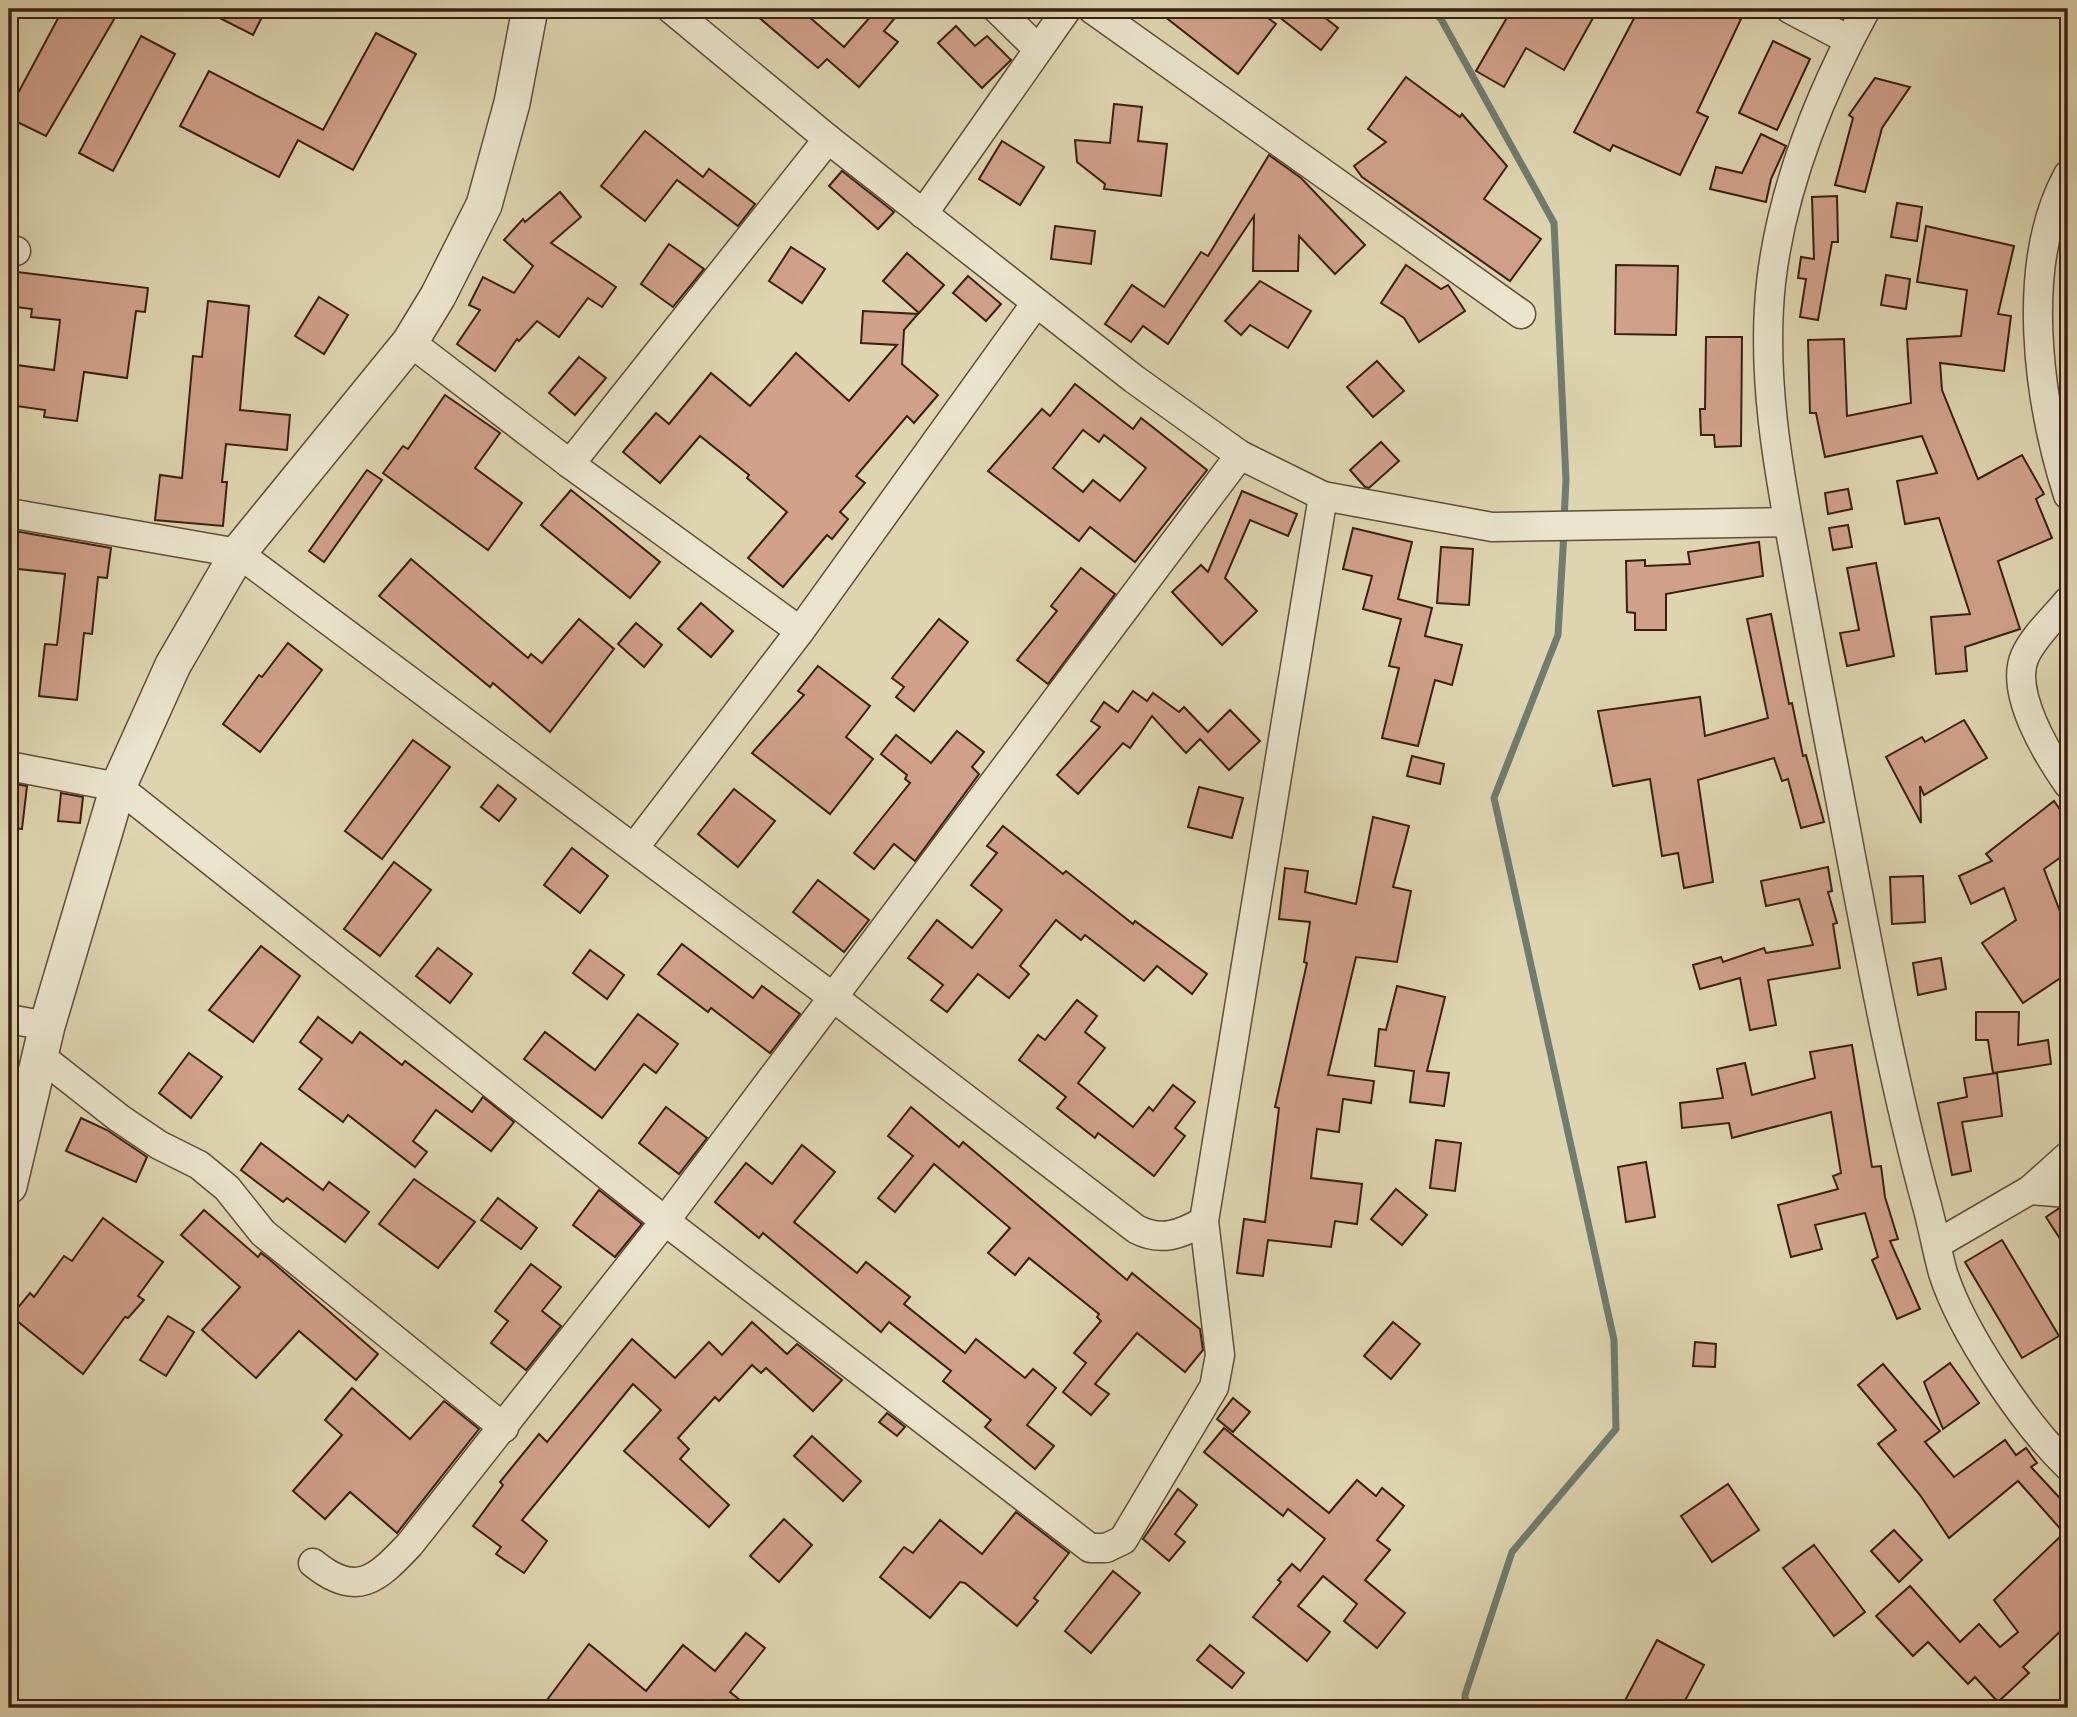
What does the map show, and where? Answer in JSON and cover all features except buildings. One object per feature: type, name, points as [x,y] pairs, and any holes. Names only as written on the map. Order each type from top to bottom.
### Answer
[{"type":"street","points":[[9,1186],[43,1041],[118,787],[173,666],[238,553],[410,342],[438,296],[484,205],[512,103],[530,9]]},
{"type":"street","points":[[671,9],[828,139],[1134,379],[1240,455],[1323,496],[1492,527],[1788,522]]},
{"type":"street","points":[[997,9],[1038,49]]},
{"type":"street","points":[[923,214],[1067,9]]},
{"type":"street","points":[[1092,9],[1521,314]]},
{"type":"street","points":[[1790,9],[1849,40]]},
{"type":"street","points":[[1866,9],[1849,40],[1799,157],[1771,283],[1767,355],[1774,436],[1788,522],[1901,1112],[1944,1274],[1962,1317],[2005,1386],[2055,1453],[2068,1466]]},
{"type":"street","points":[[570,464],[828,139]]},
{"type":"street","points":[[2068,175],[2056,197],[2039,260],[2042,377],[2056,458],[2068,495]]},
{"type":"street","points":[[634,848],[800,631],[1036,303]]},
{"type":"street","points":[[410,342],[570,464],[800,631]]},
{"type":"street","points":[[313,1563],[332,1578],[356,1582],[379,1576],[410,1544],[665,1221],[1240,455]]},
{"type":"street","points":[[9,766],[118,787],[665,1221],[1090,1548],[1106,1548],[1123,1540],[1214,1387],[1220,1345],[1204,1221],[1323,496]]},
{"type":"street","points":[[9,513],[238,553],[834,998],[1136,1228],[1148,1235],[1167,1237],[1204,1221]]},
{"type":"street","points":[[2068,601],[2026,654],[2020,686],[2033,721],[2068,784]]},
{"type":"street","points":[[9,1020],[43,1041],[119,1118],[159,1145],[199,1165],[227,1188],[263,1233],[504,1428]]},
{"type":"street","points":[[1937,1244],[2030,1190],[2068,1156]]},
{"type":"street","points":[[2030,1190],[2068,1193]]},
{"type":"waterway","points":[[1430,9],[1441,19],[1554,223],[1566,480],[1564,520]]},
{"type":"waterway","points":[[1466,1708],[1465,1695],[1512,1552],[1616,1429],[1614,1340],[1494,798],[1558,635],[1564,532]]}]
